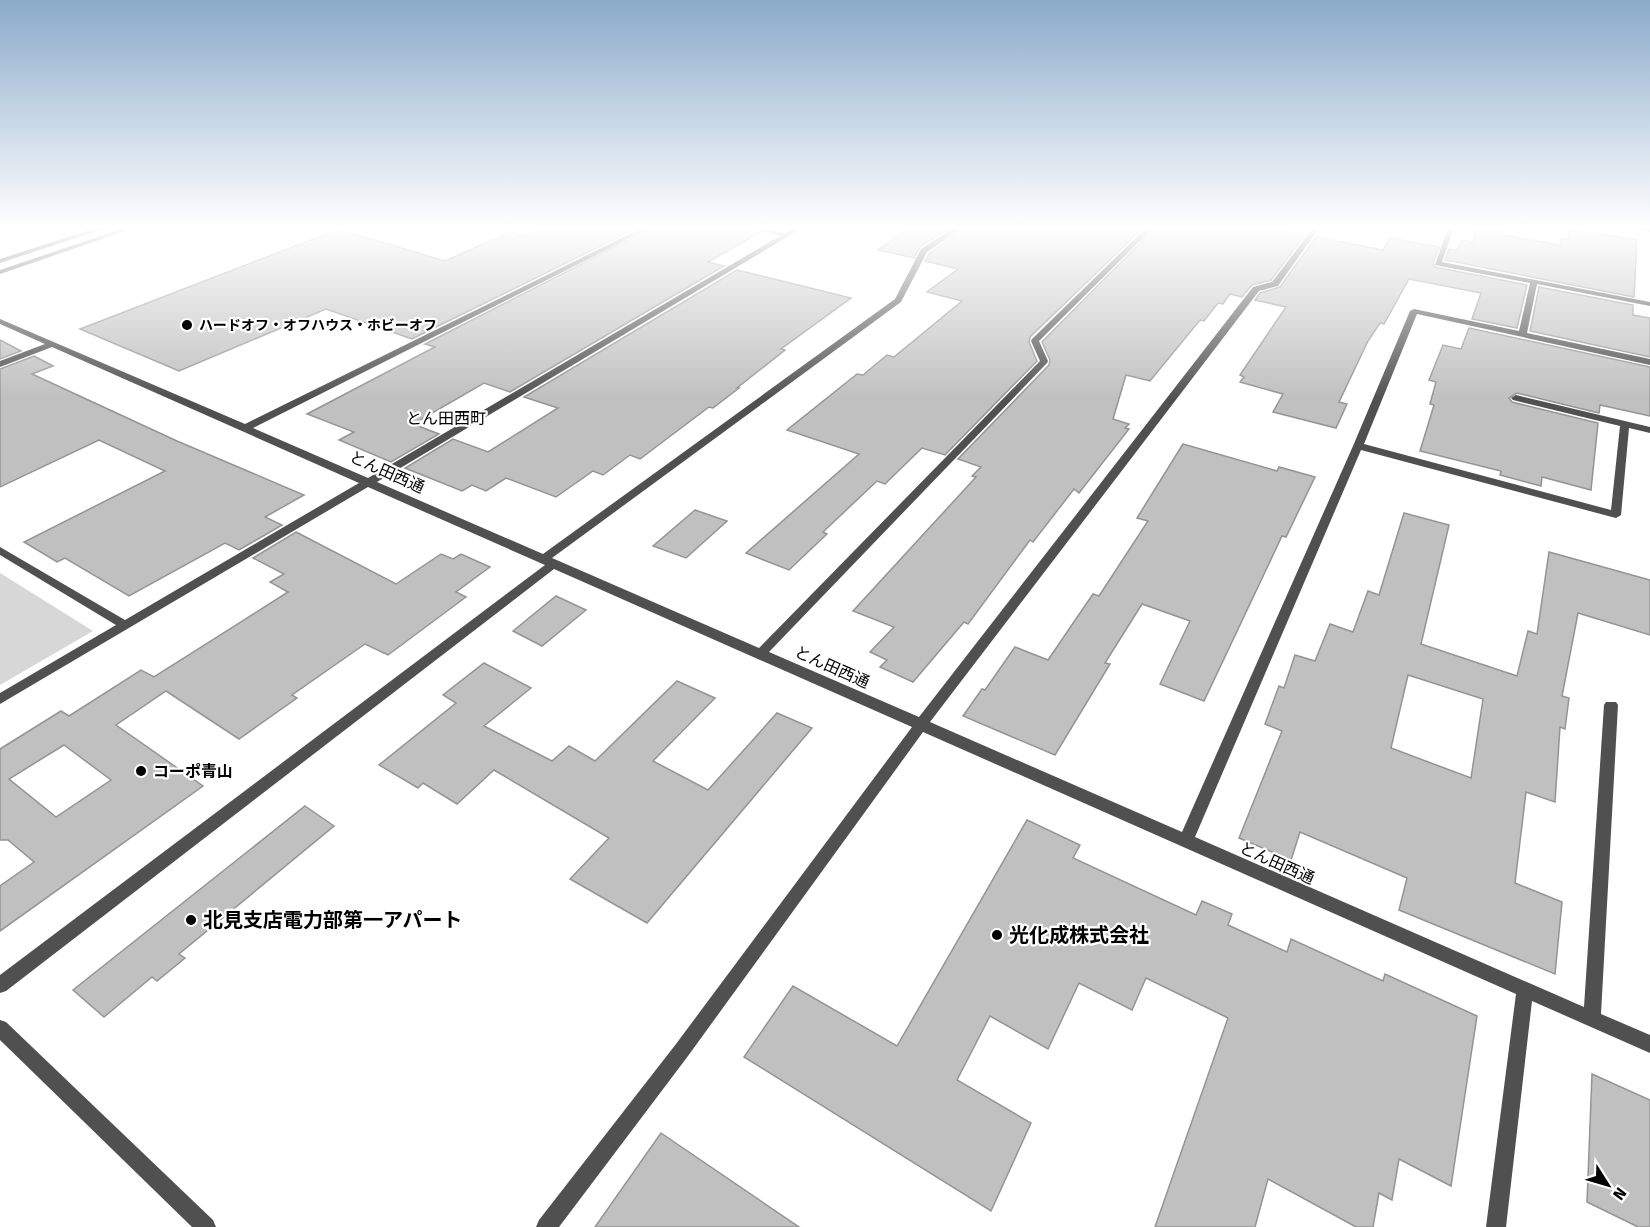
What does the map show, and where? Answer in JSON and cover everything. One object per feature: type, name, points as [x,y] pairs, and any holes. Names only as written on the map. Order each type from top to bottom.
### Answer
[{"type":"street","points":[[245,428],[535,284]]},
{"type":"street","points":[[0,699],[705,284]]},
{"type":"street","points":[[0,985],[548,561],[898,300],[906,284]]},
{"type":"street","points":[[759,654],[1044,361],[1035,341],[1093,284]]},
{"type":"street","points":[[546,1227],[689,1040],[921,724],[1256,289],[1274,284]]},
{"type":"street","points":[[1523,334],[1533,284]]},
{"type":"street","points":[[1550,284],[1650,304]]},
{"type":"street","points":[[1186,841],[1358,446],[1414,311],[1650,362]]},
{"type":"street","name":"とん田西通","points":[[0,321],[1650,1044]]},
{"type":"street","points":[[0,364],[53,344]]},
{"type":"street","points":[[1516,398],[1650,430]]},
{"type":"street","points":[[1358,446],[1616,514],[1625,424]]},
{"type":"street","points":[[0,550],[124,626]]},
{"type":"street","points":[[1592,1019],[1611,705]]},
{"type":"street","points":[[1496,1227],[1525,990]]},
{"type":"street","points":[[0,1028],[206,1227]]},
{"type":"shaded area","points":[[0,573],[93,631],[0,685]]},
{"type":"building","points":[[196,284],[523,284],[412,339],[326,309],[179,371],[80,329]]},
{"type":"building","points":[[542,284],[693,284],[510,392],[484,383],[413,424],[439,434],[391,462],[339,440],[354,432],[307,414],[435,347],[425,344]]},
{"type":"building","points":[[713,284],[795,284],[851,298],[781,349],[785,350],[713,408],[709,407],[640,459],[630,455],[603,475],[593,471],[556,497],[506,478],[486,491],[472,485],[462,491],[405,468],[453,439],[488,452],[558,408],[524,397]]},
{"type":"building","points":[[937,284],[1085,284],[1030,337],[1029,342],[1037,361],[945,455],[922,448],[885,484],[877,481],[823,532],[827,534],[789,570],[746,553],[859,454],[787,430],[857,374],[863,375],[887,355],[894,357],[962,301],[927,292]]},
{"type":"building","points":[[1099,284],[1255,284],[1242,297],[1230,294],[1223,304],[1218,303],[1204,321],[1200,320],[1150,381],[1126,375],[1113,419],[1129,424],[1125,428],[1129,429],[1079,493],[1074,489],[1033,542],[1030,540],[968,624],[964,622],[913,682],[880,667],[887,660],[870,652],[894,627],[853,611],[976,477],[972,476],[981,467],[958,459],[1049,365],[1050,360],[1042,342]]},
{"type":"building","points":[[1282,284],[1406,284],[1384,324],[1380,323],[1368,341],[1339,402],[1347,404],[1336,428],[1273,412],[1283,394],[1240,382],[1244,377],[1240,375],[1286,307],[1255,300],[1260,293],[1280,287]]},
{"type":"building","points":[[1436,284],[1527,285],[1517,328],[1472,319],[1481,293]]},
{"type":"building","points":[[1569,284],[1635,284],[1634,297]]},
{"type":"building","points":[[1539,287],[1633,305],[1633,315],[1650,318],[1650,357],[1530,331]]},
{"type":"building","points":[[1469,328],[1650,367],[1650,416],[1600,405],[1599,413],[1517,393],[1509,398],[1512,402],[1598,423],[1591,490],[1542,477],[1541,486],[1500,475],[1501,471],[1420,451],[1434,405],[1430,404],[1436,382],[1429,380],[1443,345],[1461,349]]},
{"type":"building","points":[[0,340],[21,351],[0,359]]},
{"type":"building","points":[[34,356],[53,366],[32,374],[177,441],[304,495],[265,517],[282,525],[239,550],[225,543],[129,596],[65,558],[57,562],[24,542],[165,471],[99,440],[0,487],[0,369]]},
{"type":"building","points":[[1183,444],[1277,471],[1279,467],[1315,477],[1286,537],[1282,536],[1204,701],[1160,684],[1190,621],[1142,604],[1105,663],[1110,664],[1055,755],[963,716],[982,689],[985,690],[1015,647],[1048,660],[1093,594],[1099,596],[1148,521],[1137,518]]},
{"type":"building","points":[[695,510],[727,521],[686,558],[653,546]]},
{"type":"building","points":[[1404,513],[1449,525],[1421,644],[1517,676],[1528,631],[1537,634],[1549,552],[1650,580],[1650,635],[1578,613],[1562,696],[1569,698],[1565,729],[1560,727],[1555,802],[1526,792],[1515,883],[1562,902],[1555,974],[1399,910],[1407,878],[1300,832],[1291,860],[1239,838],[1282,731],[1265,724],[1279,686],[1284,688],[1295,655],[1315,661],[1330,624],[1353,632],[1368,591],[1379,595]],"holes":[[[1408,675],[1483,699],[1471,778],[1391,748]]]},
{"type":"building","points":[[296,532],[396,584],[441,554],[453,559],[461,554],[490,567],[456,592],[466,597],[388,655],[365,644],[292,695],[297,698],[239,739],[166,691],[116,725],[203,786],[0,931],[0,886],[34,862],[8,840],[0,840],[0,749],[61,711],[69,716],[141,670],[154,677],[288,592],[270,582],[284,574],[253,558]],"holes":[[[64,745],[111,780],[56,817],[9,779]]]},
{"type":"building","points":[[556,596],[586,610],[542,646],[513,631]]},
{"type":"building","points":[[484,663],[531,688],[484,726],[552,761],[569,746],[595,761],[677,681],[715,698],[653,761],[708,790],[777,713],[812,728],[647,923],[570,879],[609,838],[494,770],[457,804],[423,783],[418,788],[379,765],[456,703],[443,695]]},
{"type":"building","name":"北見支店電力部第一アパート","points":[[305,806],[334,826],[179,954],[185,958],[157,981],[152,977],[104,1017],[73,990]]},
{"type":"building","points":[[1027,820],[1080,845],[1073,858],[1196,915],[1202,901],[1232,914],[1228,925],[1287,952],[1291,939],[1383,981],[1385,974],[1477,1016],[1451,1186],[1399,1159],[1392,1200],[1379,1193],[1373,1227],[1356,1227],[1268,1179],[1255,1227],[1155,1227],[1228,1018],[1146,978],[1132,1010],[1079,983],[1048,1049],[990,1016],[957,1080],[1031,1123],[991,1211],[744,1057],[793,986],[897,1046]]},
{"type":"building","points":[[1592,1074],[1650,1100],[1650,1227],[1638,1227],[1587,1202]]},
{"type":"building","points":[[661,1133],[799,1227],[595,1227]]},
{"type":"place","name":"ハードオフ・オフハウス・ホビーオフ","points":[[187,325]]},
{"type":"place","name":"コーポ青山","points":[[141,771]]},
{"type":"place","name":"北見支店電力部第一アパート","points":[[191,920]]},
{"type":"place","name":"光化成株式会社","points":[[997,935]]},
{"type":"district","name":"とん田西町","points":[[446,418]]}]
